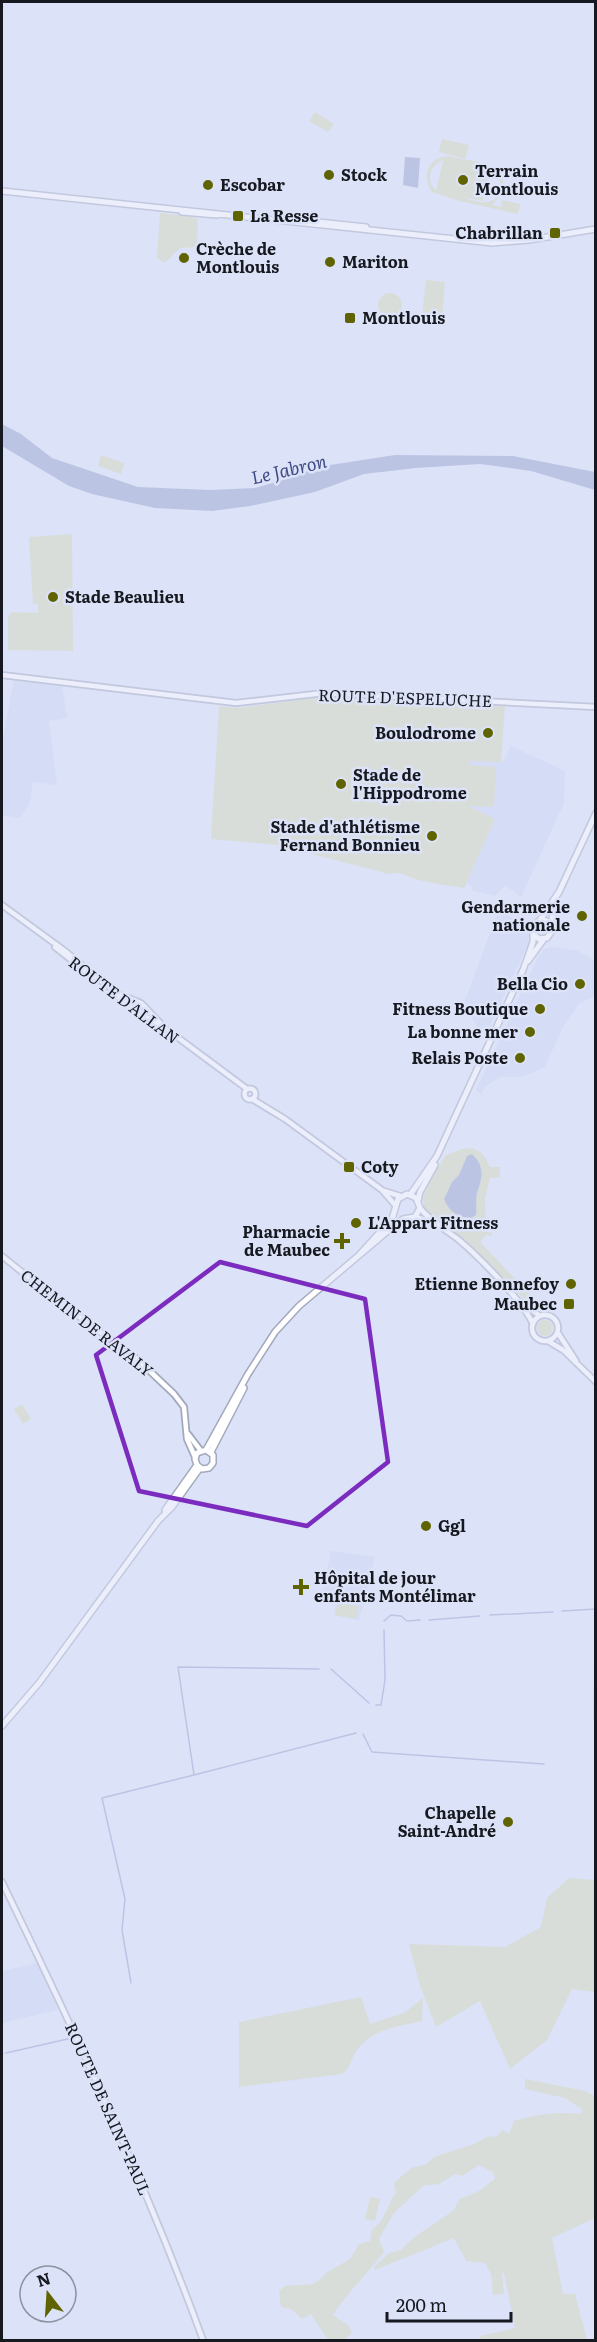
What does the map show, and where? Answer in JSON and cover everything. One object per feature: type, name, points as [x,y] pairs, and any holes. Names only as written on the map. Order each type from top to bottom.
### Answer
[{"type":"main road","points":[[2,191],[492,243],[515,242],[596,227]]},
{"type":"main road","points":[[276,220],[330,222],[388,232]]},
{"type":"main road","points":[[330,222],[338,228]]},
{"type":"main road","points":[[206,1451],[214,1459],[212,1465],[207,1469],[199,1466],[195,1457],[206,1451],[251,1370],[286,1318],[316,1290],[403,1219],[415,1217],[420,1192],[434,1167],[523,970],[533,926],[540,920],[559,892],[596,813]]},
{"type":"main road","points":[[523,970],[544,939],[551,933],[559,892]]},
{"type":"main road","points":[[540,920],[551,925]]},
{"type":"main road","points":[[533,934],[539,939],[544,939]]},
{"type":"main road","points":[[360,1254],[392,1219],[400,1196],[410,1195],[437,1156]]},
{"type":"main road","points":[[410,1195],[419,1205]]},
{"type":"main road","points":[[395,1208],[403,1219]]},
{"type":"main road","points":[[2,1726],[39,1683],[199,1466]]},
{"type":"street","name":"ROUTE D'ESPELUCHE","points":[[2,675],[236,704],[324,693],[596,707]]},
{"type":"street","name":"ROUTE D'ALLAN","points":[[2,907],[246,1091]]},
{"type":"street","points":[[254,1098],[254,1090],[246,1091],[247,1099],[254,1098],[382,1191],[395,1208]]},
{"type":"street","points":[[382,1191],[400,1196]]},
{"type":"street","points":[[419,1205],[433,1222],[459,1241],[516,1299],[540,1316]]},
{"type":"street","points":[[415,1217],[433,1222]]},
{"type":"street","name":"CHEMIN DE RAVALY","points":[[2,1256],[58,1301],[137,1359],[174,1394],[184,1407],[188,1442],[195,1457]]},
{"type":"street","points":[[516,1299],[533,1324]]},
{"type":"street","points":[[577,1363],[561,1340],[555,1319],[548,1315],[540,1316],[533,1324],[532,1331],[536,1337],[563,1350],[596,1382]]},
{"type":"street","points":[[548,1341],[553,1339],[558,1332]]},
{"type":"street","points":[[187,1431],[194,1444],[206,1451]]},
{"type":"street","name":"ROUTE DE SAINT-PAUL","points":[[2,1882],[103,2095],[157,2222],[203,2340]]},
{"type":"highlighted area","points":[[220,1262],[365,1299],[388,1462],[307,1526],[139,1491],[96,1355]]},
{"type":"shaded area","points":[[405,157],[420,158],[418,188],[403,185]]},
{"type":"shaded area","points":[[2,424],[21,434],[52,458],[138,487],[210,490],[255,488],[317,467],[395,455],[513,456],[595,472],[595,490],[531,471],[480,464],[364,474],[315,492],[250,506],[212,511],[155,508],[92,494],[69,486],[2,446]]},
{"type":"shaded area","points":[[14,678],[62,685],[67,718],[49,721],[57,785],[33,782],[30,803],[19,818],[2,815],[2,745]]},
{"type":"shaded area","points":[[511,746],[565,771],[564,803],[521,897],[505,885],[495,896],[471,890],[472,886],[466,883],[495,819],[466,806],[469,761],[503,762]]},
{"type":"shaded area","points":[[499,909],[527,927],[530,940],[487,1033],[480,1032],[464,1003]]},
{"type":"shaded area","points":[[553,947],[578,951],[595,960],[595,996],[579,1004],[563,1027],[545,1067],[522,1077],[500,1077],[485,1087],[481,1094],[476,1090],[540,953],[542,954],[543,949]]},
{"type":"shaded area","points":[[472,1154],[479,1162],[481,1175],[476,1215],[471,1218],[454,1213],[444,1199],[452,1182],[459,1175],[467,1156]]},
{"type":"shaded area","points":[[331,1551],[375,1557],[359,1620],[334,1615],[336,1603],[321,1600]]},
{"type":"shaded area","points":[[38,1963],[58,2010],[2,2023],[2,1971]]},
{"type":"green space","points":[[315,112],[334,124],[328,132],[309,121]]},
{"type":"green space","points":[[442,139],[469,145],[465,159],[439,152]]},
{"type":"green space","name":"Terrain Montlouis","points":[[448,156],[485,164],[493,168],[503,181],[504,191],[492,205],[501,207],[502,200],[520,204],[518,214],[459,201],[432,192],[427,180],[428,169],[441,157]],"holes":[[[443,160],[436,191],[430,182],[430,174],[434,166]],[[490,169],[495,172],[500,182],[499,193],[492,201],[483,202],[461,197],[483,201]]]},
{"type":"green space","points":[[160,213],[198,219],[197,247],[180,248],[165,263],[157,258]]},
{"type":"green space","points":[[426,280],[445,282],[442,318],[422,316]]},
{"type":"green space","points":[[390,293],[395,294],[401,300],[401,310],[395,316],[390,317],[385,316],[379,310],[378,305],[379,300],[385,294]]},
{"type":"green space","points":[[101,455],[124,463],[121,474],[98,466]]},
{"type":"green space","name":"Stade Beaulieu","points":[[72,534],[73,651],[8,650],[8,617],[11,612],[38,613],[38,604],[33,604],[29,537]]},
{"type":"green space","name":"Stade de l'Hippodrome","points":[[322,697],[355,698],[355,700],[398,704],[399,700],[476,707],[477,704],[505,706],[501,762],[469,761],[469,765],[496,767],[494,807],[468,806],[495,819],[464,888],[428,882],[400,873],[389,874],[278,845],[211,839],[219,706],[236,708]]},
{"type":"green space","points":[[471,1148],[483,1154],[490,1167],[500,1167],[500,1177],[490,1178],[485,1199],[486,1222],[481,1231],[492,1233],[492,1236],[486,1235],[480,1242],[547,1312],[538,1312],[532,1307],[475,1250],[424,1208],[423,1198],[427,1187],[445,1156]]},
{"type":"green space","points":[[545,1320],[551,1322],[553,1328],[551,1334],[545,1336],[539,1334],[537,1328],[539,1322]]},
{"type":"green space","points":[[22,1404],[31,1419],[23,1424],[14,1409]]},
{"type":"green space","points":[[338,1601],[359,1606],[356,1619],[335,1615]]},
{"type":"green space","points":[[595,1615],[595,1720],[593,1719]]},
{"type":"green space","points":[[569,1878],[595,1880],[595,1992],[572,1989],[547,2040],[510,2069],[480,2001],[436,2027],[419,1983],[409,1944],[505,1947],[541,1927],[547,1898]]},
{"type":"green space","points":[[361,1997],[370,2024],[404,2013],[423,1998],[422,2021],[386,2029],[371,2037],[357,2050],[342,2074],[239,2087],[239,2022]]},
{"type":"green space","points":[[525,2079],[585,2091],[595,2096],[595,2218],[552,2238],[563,2294],[575,2294],[587,2340],[481,2340],[480,2336],[515,2328],[504,2273],[502,2273],[504,2294],[493,2295],[491,2274],[485,2263],[466,2261],[454,2238],[375,2270],[374,2267],[389,2253],[401,2250],[413,2238],[453,2211],[460,2199],[479,2191],[495,2179],[494,2173],[479,2165],[462,2176],[455,2174],[439,2184],[423,2186],[394,2213],[379,2239],[384,2252],[333,2315],[349,2326],[352,2333],[344,2340],[328,2340],[311,2314],[302,2319],[291,2309],[281,2307],[279,2291],[285,2286],[312,2284],[320,2280],[326,2273],[350,2259],[359,2244],[370,2241],[372,2229],[380,2222],[396,2193],[394,2183],[411,2168],[427,2164],[434,2157],[474,2144],[489,2136],[495,2137],[503,2130],[509,2134],[514,2121],[546,2114],[580,2114],[583,2110],[565,2098],[525,2089]]},
{"type":"green space","points":[[370,2197],[380,2199],[375,2221],[365,2219]]},
{"type":"waterway","points":[[562,1611],[596,1609]]},
{"type":"waterway","points":[[490,1615],[553,1612]]},
{"type":"waterway","points":[[384,1621],[391,1615],[401,1616],[407,1621],[420,1620]]},
{"type":"waterway","points":[[429,1620],[480,1616]]},
{"type":"waterway","points":[[376,1705],[381,1705],[385,1680],[384,1630]]},
{"type":"waterway","points":[[131,1983],[122,1930],[125,1899],[102,1798],[194,1775],[178,1667],[319,1669]]},
{"type":"waterway","points":[[331,1669],[369,1703]]},
{"type":"waterway","points":[[194,1775],[356,1733]]},
{"type":"waterway","points":[[363,1734],[372,1752],[544,1764]]},
{"type":"waterway","points":[[6,2053],[72,2038]]},
{"type":"place","name":"Stock","points":[[329,175]]},
{"type":"place","name":"Terrain Montlouis","points":[[463,180]]},
{"type":"place","name":"Escobar","points":[[208,185]]},
{"type":"place","name":"La Resse","points":[[238,216]]},
{"type":"place","name":"Chabrillan","points":[[555,233]]},
{"type":"place","name":"Crèche de Montlouis","points":[[184,258]]},
{"type":"place","name":"Mariton","points":[[330,262]]},
{"type":"place","name":"Montlouis","points":[[350,318]]},
{"type":"place","name":"Stade Beaulieu","points":[[53,597]]},
{"type":"place","name":"Boulodrome","points":[[488,733]]},
{"type":"place","name":"Stade de l'Hippodrome","points":[[341,784]]},
{"type":"place","name":"Stade d'athlétisme Fernand Bonnieu","points":[[432,836]]},
{"type":"place","name":"Gendarmerie nationale","points":[[582,916]]},
{"type":"place","name":"Bella Cio","points":[[580,984]]},
{"type":"place","name":"Fitness Boutique","points":[[540,1009]]},
{"type":"place","name":"La bonne mer","points":[[530,1032]]},
{"type":"place","name":"Relais Poste","points":[[520,1058]]},
{"type":"place","name":"Coty","points":[[349,1167]]},
{"type":"place","name":"L'Appart Fitness","points":[[356,1223]]},
{"type":"place","name":"Pharmacie de Maubec","points":[[342,1241]]},
{"type":"place","name":"Etienne Bonnefoy","points":[[571,1284]]},
{"type":"place","name":"Maubec","points":[[569,1304]]},
{"type":"place","name":"Ggl","points":[[426,1526]]},
{"type":"place","name":"Hôpital de jour enfants Montélimar","points":[[301,1587]]},
{"type":"place","name":"Chapelle Saint-André","points":[[508,1822]]},
{"type":"water label","name":"Le Jabron","points":[[289,470]]}]
